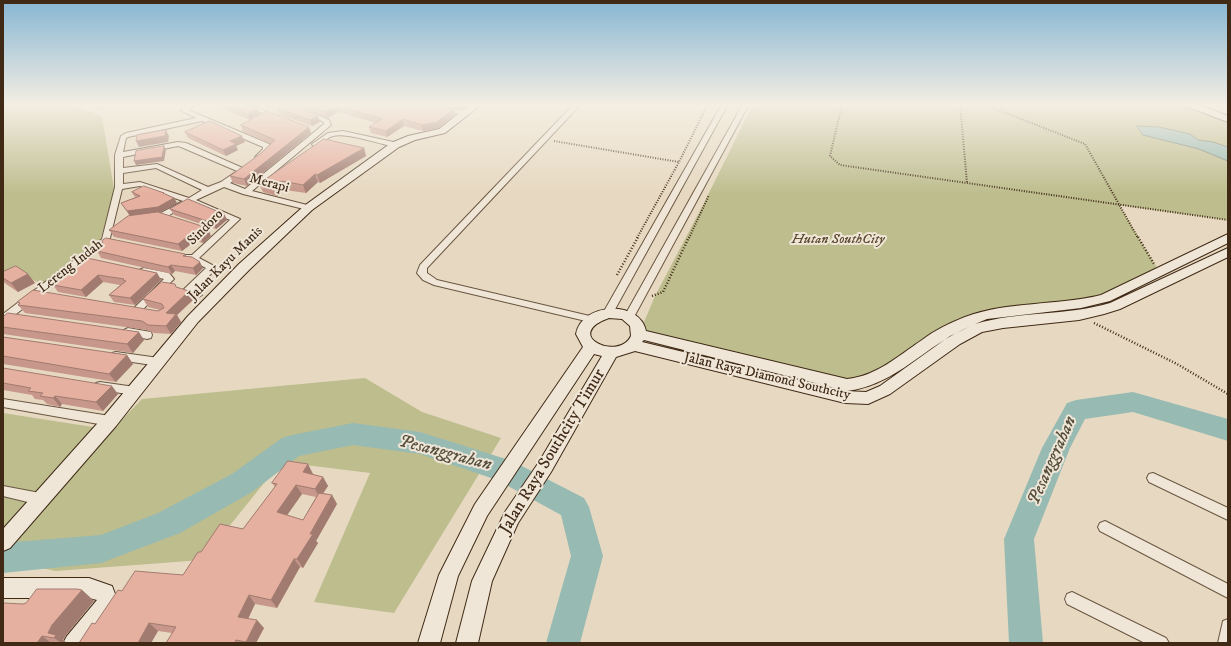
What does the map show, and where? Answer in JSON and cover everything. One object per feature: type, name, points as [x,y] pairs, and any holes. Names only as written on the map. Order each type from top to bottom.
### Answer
[{"type":"street","name":"Lereng Indah","points":[[6,317],[38,293],[87,260],[110,241],[115,222],[119,187],[119,155],[123,137],[130,134]]},
{"type":"street","points":[[141,218],[163,214],[208,190],[224,184],[247,167],[267,148],[263,144],[236,134]]},
{"type":"street","points":[[246,192],[313,134]]},
{"type":"street","points":[[299,158],[324,138],[333,134]]},
{"type":"street","points":[[348,134],[395,145]]},
{"type":"street","name":"Jalan Kayu Manis","points":[[40,499],[110,422],[193,319],[244,267],[308,208],[395,145],[412,138],[429,134]]},
{"type":"street","points":[[548,134],[423,267],[422,273],[426,278],[434,282],[590,319]]},
{"type":"street","points":[[608,313],[708,134]]},
{"type":"street","points":[[629,317],[729,134]]},
{"type":"street","points":[[119,155],[183,144],[247,167]]},
{"type":"street","points":[[120,172],[157,166],[208,190]]},
{"type":"street","points":[[119,187],[139,184],[188,200]]},
{"type":"street","name":"Merapi","points":[[224,184],[246,192],[308,208]]},
{"type":"street","name":"Sindoro","points":[[188,200],[236,219],[216,233],[194,258]]},
{"type":"street","points":[[163,214],[177,219]]},
{"type":"street","name":"Jalan Raya Diamond Southcity","points":[[636,340],[847,385],[859,384],[872,381],[893,368],[928,342],[951,328],[971,320],[986,315],[1081,304],[1105,298],[1228,238]]},
{"type":"street","name":"Jalan Raya Diamond Southcity","points":[[636,340],[845,397],[868,398],[885,390],[955,340],[978,328],[1003,323],[1079,315],[1115,306],[1228,252]]},
{"type":"street","points":[[179,255],[194,258],[211,267],[210,270],[186,292],[197,295]]},
{"type":"street","points":[[136,270],[166,275],[170,279],[133,310],[150,313]]},
{"type":"street","points":[[38,293],[53,296]]},
{"type":"street","points":[[608,313],[629,317],[635,322],[638,328],[636,340],[627,349],[605,352],[591,347],[585,341],[582,333],[584,326],[590,319],[598,315],[608,313]]},
{"type":"street","points":[[6,317],[24,317]]},
{"type":"street","points":[[116,330],[147,335]]},
{"type":"street","name":"Jalan Raya Southcity Timur","points":[[429,643],[449,575],[481,510],[519,456],[591,347]]},
{"type":"street","name":"Jalan Raya Southcity Timur","points":[[467,643],[486,574],[511,518],[545,467],[612,352]]},
{"type":"street","points":[[104,354],[159,362]]},
{"type":"street","points":[[87,384],[135,391]]},
{"type":"street","points":[[3,403],[110,422]]},
{"type":"street","points":[[1153,478],[1228,514]]},
{"type":"street","points":[[3,491],[40,499],[3,542]]},
{"type":"street","points":[[1105,527],[1228,591]]},
{"type":"street","points":[[3,588],[89,588],[105,593],[107,599],[105,606],[74,643]]},
{"type":"street","points":[[1072,598],[1161,643]]},
{"type":"street","points":[[1226,643],[1228,626]]},
{"type":"path","points":[[620,292],[616,285],[617,272],[679,162],[693,134]]},
{"type":"path","points":[[835,134],[830,156],[834,162],[840,165],[1228,220]]},
{"type":"path","points":[[963,134],[967,183]]},
{"type":"path","points":[[1062,134],[1085,144],[1118,204],[1159,271]]},
{"type":"path","points":[[543,139],[691,164]]},
{"type":"path","points":[[1079,315],[1177,364],[1228,394]]},
{"type":"green space","points":[[3,134],[105,134],[115,195],[99,243],[44,285],[20,274],[3,283]]},
{"type":"green space","name":"Hutan SouthCity","points":[[738,134],[1228,134],[1228,220],[1119,205],[1159,271],[1105,298],[986,315],[859,384],[639,334],[655,296]]},
{"type":"green space","points":[[365,378],[422,412],[501,438],[394,613],[314,602],[370,473],[281,462],[202,560],[56,571],[3,560],[3,413],[112,430],[142,399]]},
{"type":"water","points":[[1190,134],[1198,140],[1213,142],[1228,147],[1228,161],[1199,149],[1143,135]]},
{"type":"building","points":[[165,134],[165,136],[136,141],[137,135]]},
{"type":"building","points":[[190,134],[238,134],[242,136],[230,141],[236,144],[223,150]]},
{"type":"building","points":[[262,134],[300,134],[244,179],[230,176],[260,154],[275,140]]},
{"type":"building","points":[[324,139],[364,148],[317,175],[315,174],[303,185],[282,181],[273,187],[259,184]]},
{"type":"building","points":[[164,146],[162,157],[134,161],[136,151]]},
{"type":"building","points":[[144,186],[174,198],[158,207],[127,211],[121,203],[140,196],[132,192]]},
{"type":"building","points":[[188,199],[224,214],[213,223],[170,209]]},
{"type":"building","points":[[158,212],[208,228],[200,236],[191,234],[178,244],[109,230],[128,216]]},
{"type":"building","points":[[106,238],[185,254],[183,256],[192,257],[200,262],[193,268],[171,265],[168,267],[97,251],[104,245],[102,241]]},
{"type":"building","points":[[87,258],[157,273],[130,298],[109,295],[126,281],[123,280],[124,279],[98,275],[81,290],[53,285]]},
{"type":"building","points":[[16,266],[28,274],[11,283],[3,278],[3,272]]},
{"type":"building","points":[[162,282],[175,284],[176,287],[189,291],[166,313],[176,314],[166,326],[148,325],[142,321],[18,305],[20,303],[17,302],[33,290],[158,311],[164,308],[162,304],[143,299]]},
{"type":"building","points":[[8,313],[139,332],[127,344],[3,327],[3,317]]},
{"type":"building","points":[[3,337],[127,355],[109,374],[3,356]]},
{"type":"building","points":[[3,368],[112,386],[96,402],[55,396],[53,398],[40,396],[43,393],[28,391],[31,388],[3,383]]},
{"type":"building","points":[[288,461],[308,464],[303,472],[323,477],[315,489],[296,485],[277,512],[303,520],[319,493],[332,495],[310,534],[313,534],[297,559],[294,559],[271,600],[249,595],[238,617],[257,620],[246,642],[236,640],[235,643],[166,643],[176,627],[149,623],[138,643],[79,643],[92,623],[95,624],[118,590],[122,591],[135,571],[183,575],[198,552],[201,552],[220,524],[243,529],[277,484],[272,483]]},
{"type":"building","points":[[37,589],[82,590],[52,625],[48,633],[56,635],[54,638],[42,636],[37,643],[3,643],[3,604],[26,603]]},
{"type":"waterway","name":"Pesanggrahan","points":[[1026,643],[1019,539],[1056,448],[1076,410],[1133,402],[1228,430]]},
{"type":"waterway","name":"Pesanggrahan","points":[[3,558],[101,549],[169,523],[242,483],[292,446],[353,434],[420,443],[506,471],[574,507],[587,556],[563,643]]}]
